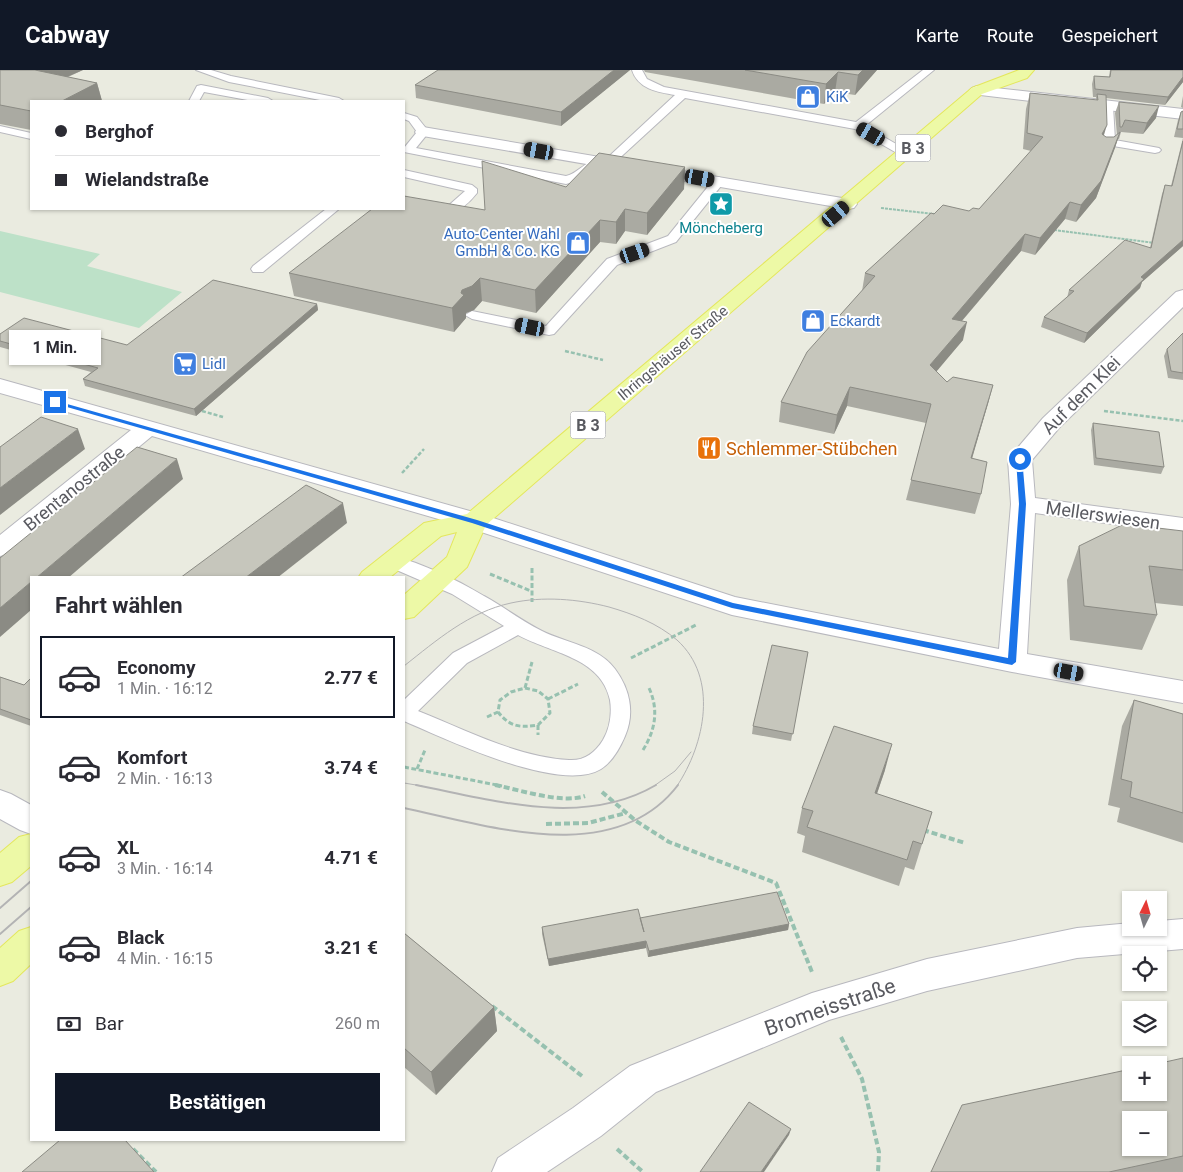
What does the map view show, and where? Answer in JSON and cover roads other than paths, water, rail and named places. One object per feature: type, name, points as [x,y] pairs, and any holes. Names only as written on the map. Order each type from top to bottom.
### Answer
[{"type":"main road","name":"Ihringshäuser Straße","points":[[405,609],[458,562],[475,521],[906,154],[979,84],[1022,75],[1027,70]]},
{"type":"main road","name":"Ihringshäuser Straße","points":[[373,576],[433,529],[475,521]]},
{"type":"main road","points":[[0,872],[30,848]]},
{"type":"main road","points":[[0,970],[30,943]]},
{"type":"street","points":[[979,84],[1108,106],[1183,114]]},
{"type":"street","points":[[423,132],[848,204]]},
{"type":"street","name":"Auf dem Klei","points":[[1012,662],[1023,504],[1020,459],[1068,406],[1183,296]]},
{"type":"street","points":[[0,386],[475,521],[732,606],[1012,662],[1183,692]]},
{"type":"street","name":"Brentanostraße","points":[[0,548],[148,428]]},
{"type":"street","name":"Mellerswiesen","points":[[1023,504],[1183,526]]},
{"type":"street","points":[[0,803],[30,820]]},
{"type":"street","name":"Bromeisstraße","points":[[512,1172],[614,1102],[643,1079],[825,1005],[927,976],[1050,949],[1078,944],[1183,934]]},
{"type":"lane","points":[[202,70],[229,79],[334,100]]},
{"type":"lane","points":[[637,70],[638,77],[644,82],[683,94],[858,126],[906,154]]},
{"type":"lane","points":[[858,126],[929,70]]},
{"type":"lane","points":[[193,100],[201,88],[263,100]]},
{"type":"lane","points":[[406,151],[566,180],[576,178],[603,162],[683,94]]},
{"type":"lane","points":[[1108,106],[1107,146],[1156,150]]},
{"type":"lane","points":[[405,116],[413,119],[423,132]]},
{"type":"lane","points":[[405,128],[423,132]]},
{"type":"lane","points":[[0,129],[30,136]]},
{"type":"lane","points":[[406,151],[419,139],[423,132]]},
{"type":"lane","points":[[405,174],[468,188],[471,189],[472,193],[455,208],[449,210],[405,203]]},
{"type":"lane","points":[[472,315],[549,331],[612,262],[672,239],[719,181]]},
{"type":"lane","points":[[258,269],[332,210]]},
{"type":"lane","points":[[391,561],[468,594],[519,626],[588,657],[606,670],[618,693],[621,708],[620,723],[614,741],[603,755],[589,766],[567,769],[537,764],[405,713]]},
{"type":"lane","points":[[405,712],[460,658],[519,626]]},
{"type":"tram line","points":[[405,665],[441,637],[467,620],[496,607],[511,603],[548,599],[573,600],[609,607],[644,620],[677,640],[690,655],[699,673],[703,692],[703,712],[695,751],[677,786]]},
{"type":"tram line","points":[[654,786],[675,771],[691,752]]},
{"type":"tram line","points":[[405,783],[416,785]]},
{"type":"tram line","points":[[416,785],[422,786]]},
{"type":"tram line","points":[[416,785],[507,803],[569,808],[599,805],[628,798],[654,786]]},
{"type":"tram line","points":[[405,808],[511,831],[549,834],[586,833],[621,826],[652,811],[677,786]]},
{"type":"tram line","points":[[0,908],[30,882]]},
{"type":"tram line","points":[[0,934],[30,908]]},
{"type":"place","name":"KiK","points":[[808,97]]},
{"type":"place","name":"Möncheberg","points":[[721,204]]},
{"type":"place","name":"Auto-Center Wahl GmbH & Co. KG","points":[[578,243]]},
{"type":"place","name":"Eckardt","points":[[813,321]]},
{"type":"place","name":"Lidl","points":[[185,364]]},
{"type":"place","name":"Schlemmer-Stübchen","points":[[709,448]]}]
